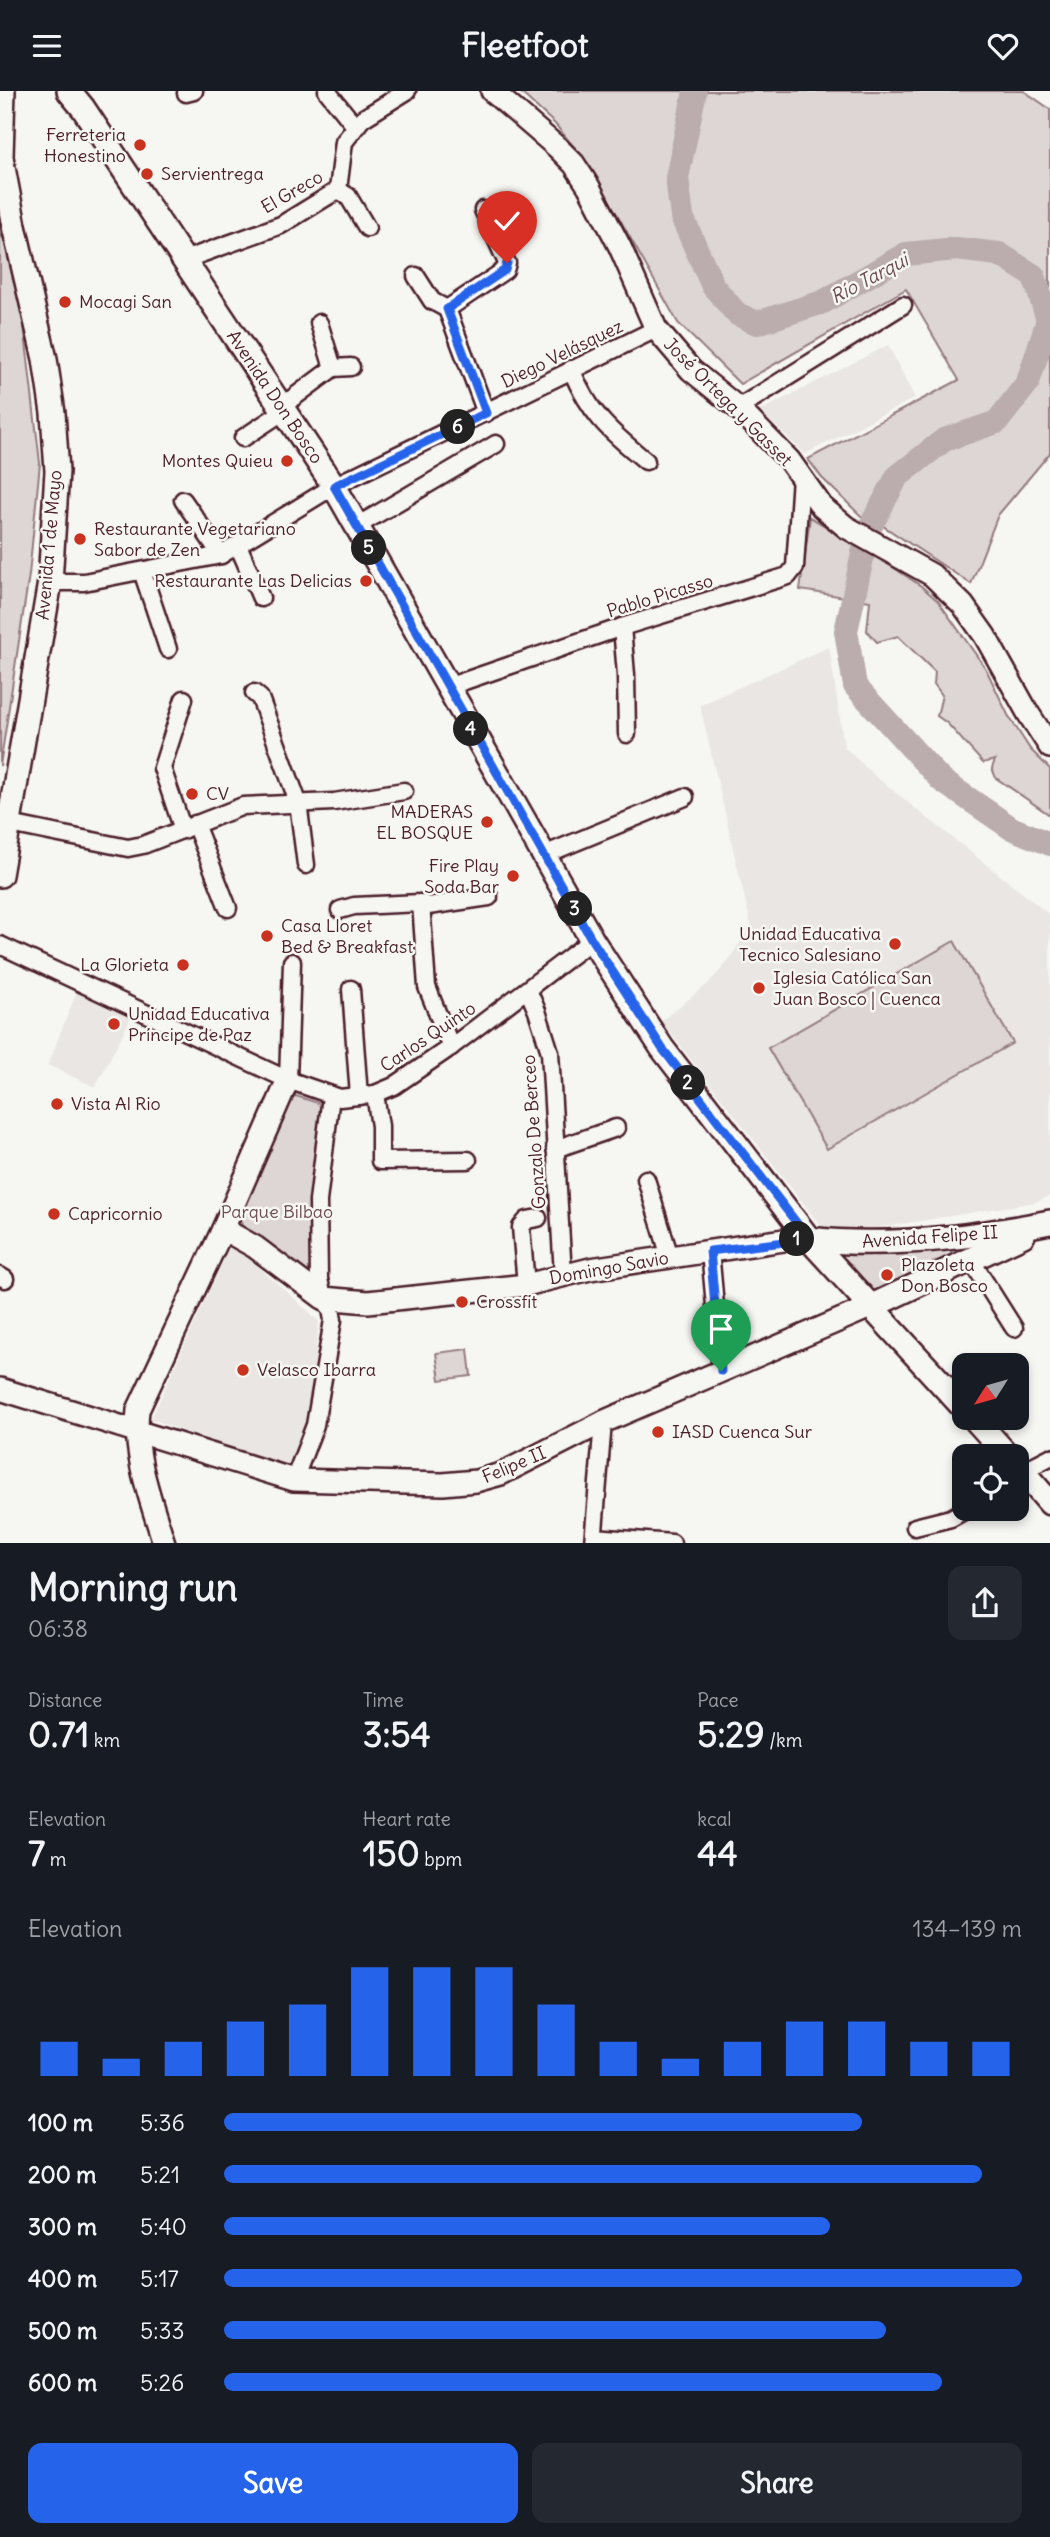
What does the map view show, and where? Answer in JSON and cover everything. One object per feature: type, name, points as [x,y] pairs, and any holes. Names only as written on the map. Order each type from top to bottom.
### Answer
[{"type":"main road","name":"Avenida 1 de Mayo","points":[[0,875],[50,582],[57,471],[53,413],[45,359],[0,156],[4,91]]},
{"type":"main road","points":[[1,117],[18,91]]},
{"type":"main road","name":"Avenida Don Bosco","points":[[75,97],[334,486],[592,940],[662,1048],[809,1239],[952,1396]]},
{"type":"main road","name":"Avenida Felipe II","points":[[809,1239],[833,1243],[863,1243],[1007,1231],[1050,1222]]},
{"type":"main road","name":"Avenida Felipe II","points":[[870,1307],[1050,1222]]},
{"type":"main road","points":[[984,1430],[996,1444]]},
{"type":"main road","points":[[1029,1481],[1050,1503]]},
{"type":"street","points":[[327,91],[355,126],[407,91]]},
{"type":"street","name":"José Ortega y Gasset","points":[[492,91],[574,164],[620,247],[656,330],[691,370],[738,408],[789,460],[822,507],[846,527],[932,575],[963,605],[985,636],[1027,713],[1050,747]]},
{"type":"street","name":"El Greco","points":[[184,260],[281,225],[338,190],[344,142],[355,126]]},
{"type":"street","points":[[338,190],[348,196],[367,228]]},
{"type":"street","points":[[447,309],[505,270],[507,263],[483,209]]},
{"type":"street","points":[[416,276],[432,301],[447,309],[486,413]]},
{"type":"street","points":[[738,408],[903,305]]},
{"type":"street","points":[[319,323],[333,368]]},
{"type":"street","name":"Diego Velásquez","points":[[50,582],[84,582],[221,555],[334,486],[656,330]]},
{"type":"street","points":[[243,438],[333,368],[351,367]]},
{"type":"street","points":[[571,369],[583,398],[595,415],[646,460]]},
{"type":"street","points":[[357,526],[496,444]]},
{"type":"street","name":"Pablo Picasso","points":[[447,687],[622,627],[788,576],[795,567],[801,477]]},
{"type":"street","points":[[183,500],[221,555]]},
{"type":"street","points":[[238,545],[261,599]]},
{"type":"street","points":[[142,571],[168,649]]},
{"type":"street","points":[[622,627],[627,734]]},
{"type":"street","points":[[254,693],[260,698],[298,802],[306,865]]},
{"type":"street","points":[[184,699],[162,768],[228,908]]},
{"type":"street","points":[[10,824],[128,848],[143,845],[243,806],[334,802],[404,791]]},
{"type":"street","points":[[544,856],[685,797]]},
{"type":"street","points":[[340,910],[354,906],[428,906],[489,897]]},
{"type":"street","points":[[421,904],[427,987],[451,1047]]},
{"type":"street","name":"Carlos Quinto","points":[[0,945],[288,1080],[331,1096],[367,1095],[394,1086],[451,1047],[592,940]]},
{"type":"street","points":[[164,1543],[138,1451],[138,1410],[223,1229],[288,1080],[292,962]]},
{"type":"street","points":[[351,989],[367,1095],[380,1126],[380,1161],[468,1160]]},
{"type":"street","name":"Gonzalo De Berceo","points":[[527,990],[550,1052],[563,1275]]},
{"type":"street","points":[[323,1298],[319,1279],[318,1201],[331,1096]]},
{"type":"street","points":[[555,1149],[615,1128]]},
{"type":"street","points":[[646,1179],[670,1257]]},
{"type":"street","points":[[526,1285],[521,1227],[527,1220],[538,1218]]},
{"type":"street","points":[[223,1229],[255,1247],[323,1298],[331,1309],[333,1320],[315,1425],[294,1480]]},
{"type":"street","name":"Domingo Savio","points":[[323,1298],[368,1302],[526,1285],[563,1275],[670,1257],[809,1239]]},
{"type":"street","points":[[710,1251],[721,1371]]},
{"type":"street","points":[[971,1259],[1014,1328]]},
{"type":"street","name":"Felipe II","points":[[136,1430],[294,1480],[443,1485],[476,1481],[501,1474],[603,1422],[870,1307]]},
{"type":"street","points":[[0,1389],[136,1430]]},
{"type":"street","points":[[603,1422],[594,1540],[672,1543]]},
{"type":"street","points":[[1029,1463],[1050,1457]]},
{"type":"street","points":[[915,1527],[952,1517]]},
{"type":"shaded area","points":[[888,345],[915,398],[805,454],[760,411]]},
{"type":"shaded area","name":"Unidad Educativa Tecnico Salesiano","points":[[829,647],[844,747],[877,778],[1050,915],[1050,1196],[1035,1202],[847,1233],[825,1231],[661,1021],[708,984],[727,963],[751,925],[700,705]]},
{"type":"shaded area","points":[[77,991],[132,1016],[95,1087],[48,1065]]},
{"type":"shaded area","name":"Velasco Ibarra","points":[[235,1246],[319,1321],[308,1420],[290,1463],[284,1469],[151,1419],[228,1250]]},
{"type":"green space","points":[[519,91],[1024,91],[1050,109],[1050,453],[998,515],[971,584],[883,526],[861,516],[822,478],[808,459],[959,380],[906,289],[740,384],[678,323],[590,166],[555,124]]},
{"type":"green space","points":[[0,222],[24,325],[40,463],[29,575],[0,766]]},
{"type":"green space","points":[[810,517],[894,568],[938,601],[986,669],[1008,715],[1030,749],[1050,769],[1050,815],[996,778],[992,768],[995,760],[983,763],[947,723],[937,716],[942,695],[934,684],[935,672],[898,636],[877,642],[867,631],[870,601],[800,590]]},
{"type":"green space","points":[[954,941],[1013,1043],[827,1149],[768,1048]]},
{"type":"green space","name":"Parque Bilbao","points":[[296,1096],[318,1103],[321,1108],[310,1222],[312,1267],[307,1276],[243,1228],[239,1217],[289,1100]]},
{"type":"green space","name":"Plazoleta Don Bosco","points":[[1013,1237],[871,1297],[833,1254]]},
{"type":"green space","points":[[468,1349],[471,1376],[440,1380],[436,1353]]},
{"type":"waterway","name":"Río Tarqui","points":[[695,91],[677,178],[682,217],[713,286],[737,314],[757,323],[823,302],[906,254],[956,249],[999,254],[1034,276],[1048,320],[1028,382],[997,422],[944,440],[897,477],[868,531],[846,631],[855,686],[941,780],[1011,828],[1050,844]]},
{"type":"place","name":"Ferreteria Honestino","points":[[140,145]]},
{"type":"place","name":"Servientrega","points":[[147,174]]},
{"type":"place","name":"Mocagi San","points":[[65,302]]},
{"type":"place","name":"Montes Quieu","points":[[287,461]]},
{"type":"place","name":"Restaurante Vegetariano Sabor de Zen","points":[[80,539]]},
{"type":"place","name":"Restaurante Las Delicias","points":[[366,581]]},
{"type":"place","name":"CV","points":[[192,794]]},
{"type":"place","name":"MADERAS EL BOSQUE","points":[[487,822]]},
{"type":"place","name":"Fire Play Soda Bar","points":[[513,876]]},
{"type":"place","name":"Casa Lloret Bed & Breakfast","points":[[267,936]]},
{"type":"place","name":"Unidad Educativa Tecnico Salesiano","points":[[895,944]]},
{"type":"place","name":"La Glorieta","points":[[183,965]]},
{"type":"place","name":"Iglesia Católica San Juan Bosco | Cuenca","points":[[759,988]]},
{"type":"place","name":"Unidad Educativa Príncipe de Paz","points":[[114,1024]]},
{"type":"place","name":"Vista Al Rio","points":[[57,1104]]},
{"type":"place","name":"Capricornio","points":[[54,1214]]},
{"type":"place","name":"Plazoleta Don Bosco","points":[[887,1275]]},
{"type":"place","name":"Crossfit","points":[[462,1302]]},
{"type":"place","name":"Velasco Ibarra","points":[[243,1370]]},
{"type":"place","name":"IASD Cuenca Sur","points":[[658,1432]]},
{"type":"route","points":[[507,263],[505,270],[447,309],[486,413],[334,486],[592,940],[662,1048],[809,1239],[710,1251],[721,1371]]}]
